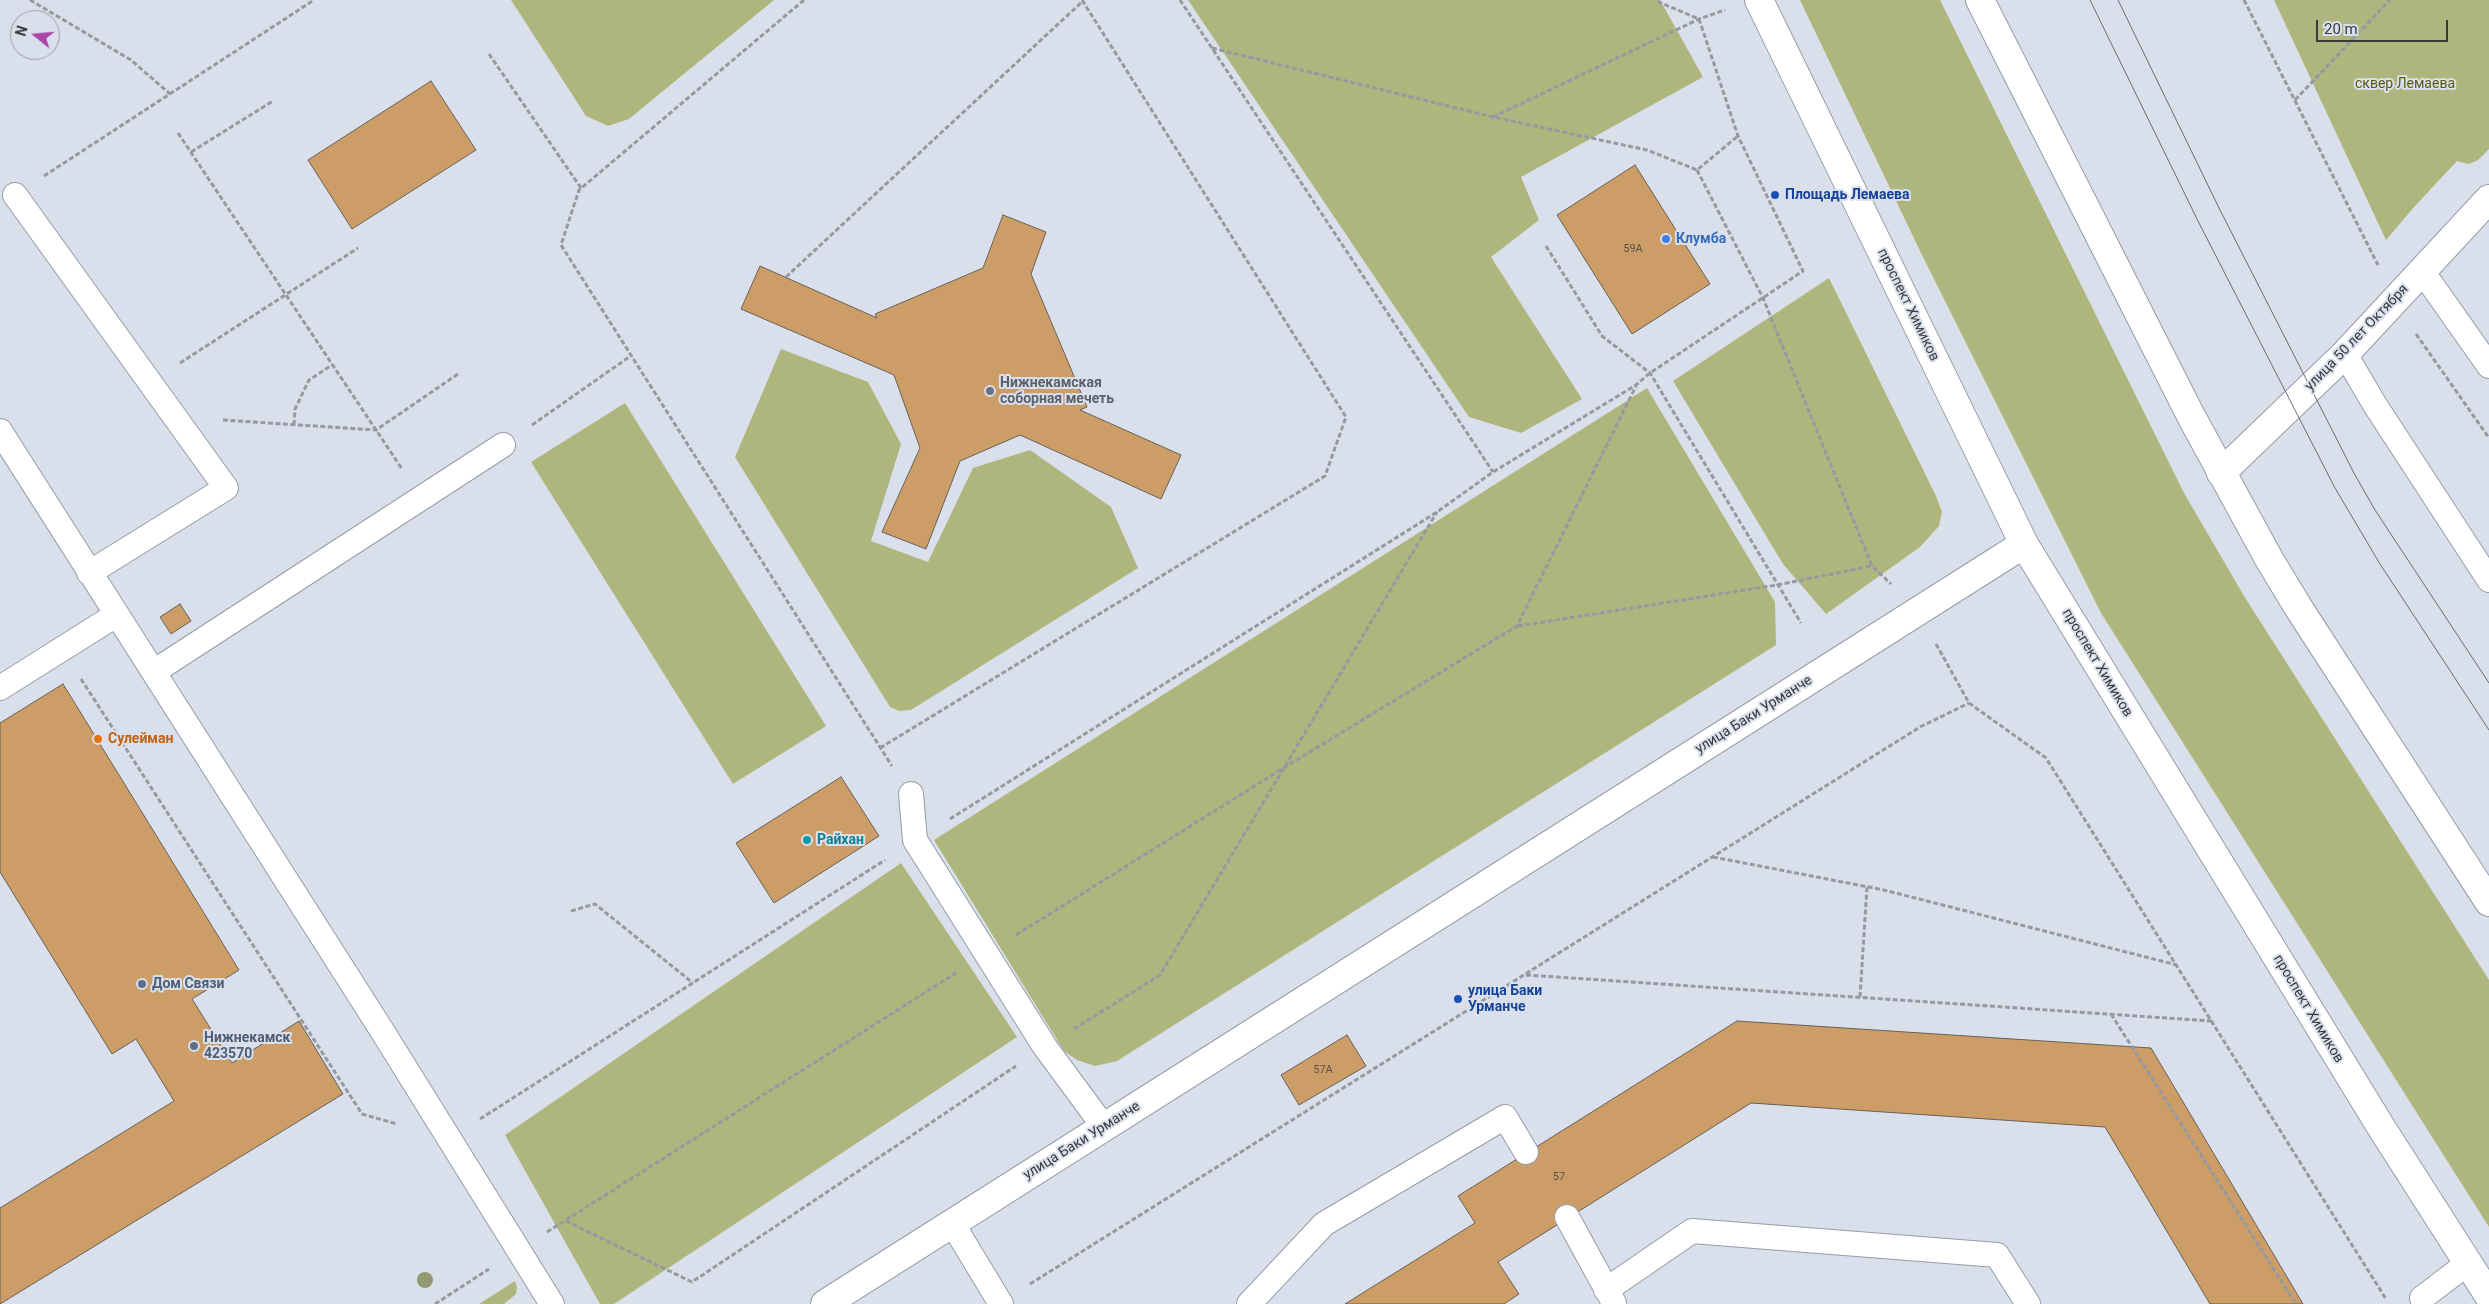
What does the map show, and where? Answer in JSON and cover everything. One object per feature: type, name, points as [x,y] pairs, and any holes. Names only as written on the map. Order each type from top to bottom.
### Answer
[{"type":"main road","name":"проспект Химиков","points":[[1759,0],[2024,544],[2381,1127],[2489,1296]]},
{"type":"main road","points":[[1980,0],[2221,473],[2298,608],[2489,902]]},
{"type":"main road","name":"улица 50 лет Октября","points":[[2221,473],[2345,354],[2489,199]]},
{"type":"main road","name":"улица Баки Урманче","points":[[825,1304],[2024,544]]},
{"type":"lane","points":[[15,195],[226,488],[89,574]]},
{"type":"lane","points":[[2422,271],[2489,366]]},
{"type":"lane","points":[[2345,354],[2375,406],[2489,580]]},
{"type":"lane","points":[[0,431],[89,574],[155,671],[552,1304]]},
{"type":"lane","points":[[155,671],[503,445]]},
{"type":"lane","points":[[0,688],[116,615]]},
{"type":"lane","points":[[911,794],[915,840],[1045,1047],[1104,1127]]},
{"type":"lane","points":[[1249,1304],[1324,1224],[1505,1118],[1526,1152]]},
{"type":"lane","points":[[1567,1217],[1610,1297],[1692,1231],[1998,1255],[2028,1304]]},
{"type":"lane","points":[[952,1223],[1001,1304]]},
{"type":"lane","points":[[2422,1298],[2468,1263]]},
{"type":"path","points":[[30,0],[131,60],[170,94]]},
{"type":"path","points":[[15,195],[314,0]]},
{"type":"path","points":[[786,277],[1083,0],[1346,417],[1325,476],[880,748],[561,245],[581,188],[804,0]]},
{"type":"path","points":[[1180,0],[1210,48],[1493,472]]},
{"type":"path","points":[[62,649],[362,1114],[450,1139],[915,840],[1437,512],[1493,472],[1636,386],[1650,373],[1804,271],[1738,136],[1699,19],[1654,0]]},
{"type":"path","points":[[2244,0],[2394,301],[2489,438]]},
{"type":"path","points":[[2294,100],[2390,0]]},
{"type":"path","points":[[1493,117],[1699,19]]},
{"type":"path","points":[[435,1304],[986,953],[1285,767],[1517,626],[1777,585],[1872,566],[1763,298],[1697,170],[1646,150],[1493,117],[1210,48]]},
{"type":"path","points":[[489,54],[581,188]]},
{"type":"path","points":[[191,152],[273,101]]},
{"type":"path","points":[[178,133],[422,498]]},
{"type":"path","points":[[1697,170],[1738,136]]},
{"type":"path","points":[[1546,246],[1602,336],[1650,373],[1801,623]]},
{"type":"path","points":[[150,382],[358,248]]},
{"type":"path","points":[[503,445],[632,355]]},
{"type":"path","points":[[294,425],[295,410],[309,380],[332,365]]},
{"type":"path","points":[[175,417],[376,430],[458,374]]},
{"type":"path","points":[[1517,626],[1636,386]]},
{"type":"path","points":[[566,1221],[692,1282],[1045,1047],[1160,975],[1437,512]]},
{"type":"path","points":[[1001,1304],[1920,727],[1969,703],[2046,758],[2389,1304]]},
{"type":"path","points":[[1713,857],[1868,887],[2177,965]]},
{"type":"path","points":[[1860,997],[1868,887]]},
{"type":"path","points":[[571,911],[595,904],[693,983]]},
{"type":"path","points":[[1525,975],[2212,1021]]},
{"type":"path","points":[[2111,1014],[2296,1304]]},
{"type":"green space","points":[[511,0],[774,0],[629,119],[608,126],[586,116]]},
{"type":"green space","points":[[1188,0],[1660,0],[1703,77],[1521,177],[1539,220],[1491,257],[1582,399],[1521,433],[1469,417]]},
{"type":"green space","points":[[1800,0],[1940,0],[2184,493],[2244,596],[2489,980],[2489,1227],[2101,613],[1921,253]]},
{"type":"green space","name":"сквер Лемаева","points":[[2274,0],[2489,0],[2489,149],[2478,160],[2469,164],[2457,161],[2386,240]]},
{"type":"green space","points":[[1829,278],[1936,496],[1942,512],[1939,526],[1920,547],[1826,614],[1783,564],[1673,381]]},
{"type":"green space","points":[[781,349],[868,382],[901,444],[871,541],[928,562],[973,468],[1030,450],[1111,507],[1138,568],[911,710],[899,711],[890,707],[735,457]]},
{"type":"green space","points":[[1647,388],[1775,602],[1776,645],[1117,1061],[1095,1066],[1077,1060],[1064,1051],[934,840]]},
{"type":"green space","points":[[625,403],[826,726],[733,784],[531,462]]},
{"type":"green space","points":[[901,863],[1017,1037],[614,1304],[600,1304],[505,1135]]},
{"type":"green space","points":[[515,1281],[517,1287],[516,1294],[504,1304],[479,1304]]},
{"type":"building","points":[[431,81],[476,150],[352,229],[308,160]]},
{"type":"building","points":[[1635,165],[1710,284],[1632,334],[1557,215]]},
{"type":"building","name":"Нижнекамская соборная мечеть","points":[[1003,215],[1046,232],[1031,274],[1087,407],[1080,410],[1181,455],[1161,499],[1020,435],[960,461],[926,549],[882,532],[920,448],[894,375],[741,309],[760,266],[877,318],[875,314],[983,268]]},
{"type":"building","points":[[180,604],[191,621],[171,634],[160,617]]},
{"type":"building","name":"Дом Связи","points":[[63,684],[239,970],[192,999],[232,1063],[299,1021],[343,1094],[0,1304],[0,1208],[174,1101],[136,1039],[112,1054],[0,872],[0,723]]},
{"type":"building","name":"Райхан","points":[[841,777],[879,836],[774,903],[736,843]]},
{"type":"building","points":[[1737,1021],[2151,1048],[2303,1304],[2210,1304],[2105,1127],[1751,1103],[1498,1262],[1519,1294],[1504,1304],[1345,1304],[1475,1223],[1458,1196]]},
{"type":"building","points":[[1347,1035],[1366,1066],[1299,1105],[1281,1075]]},
{"type":"tram line","points":[[2090,0],[2199,223],[2335,488],[2380,564],[2489,730]]},
{"type":"tram line","points":[[2118,0],[2219,208],[2355,475],[2375,510],[2489,683]]},
{"type":"place","name":"Площадь Лемаева","points":[[1775,195]]},
{"type":"place","name":"Клумба","points":[[1666,239]]},
{"type":"place","name":"Нижнекамская соборная мечеть","points":[[990,391]]},
{"type":"place","name":"Сулейман","points":[[98,739]]},
{"type":"place","name":"Райхан","points":[[807,840]]},
{"type":"place","name":"Дом Связи","points":[[142,984]]},
{"type":"place","name":"улица Баки Урманче","points":[[1458,999]]},
{"type":"place","name":"Нижнекамск 423570","points":[[194,1046]]}]
